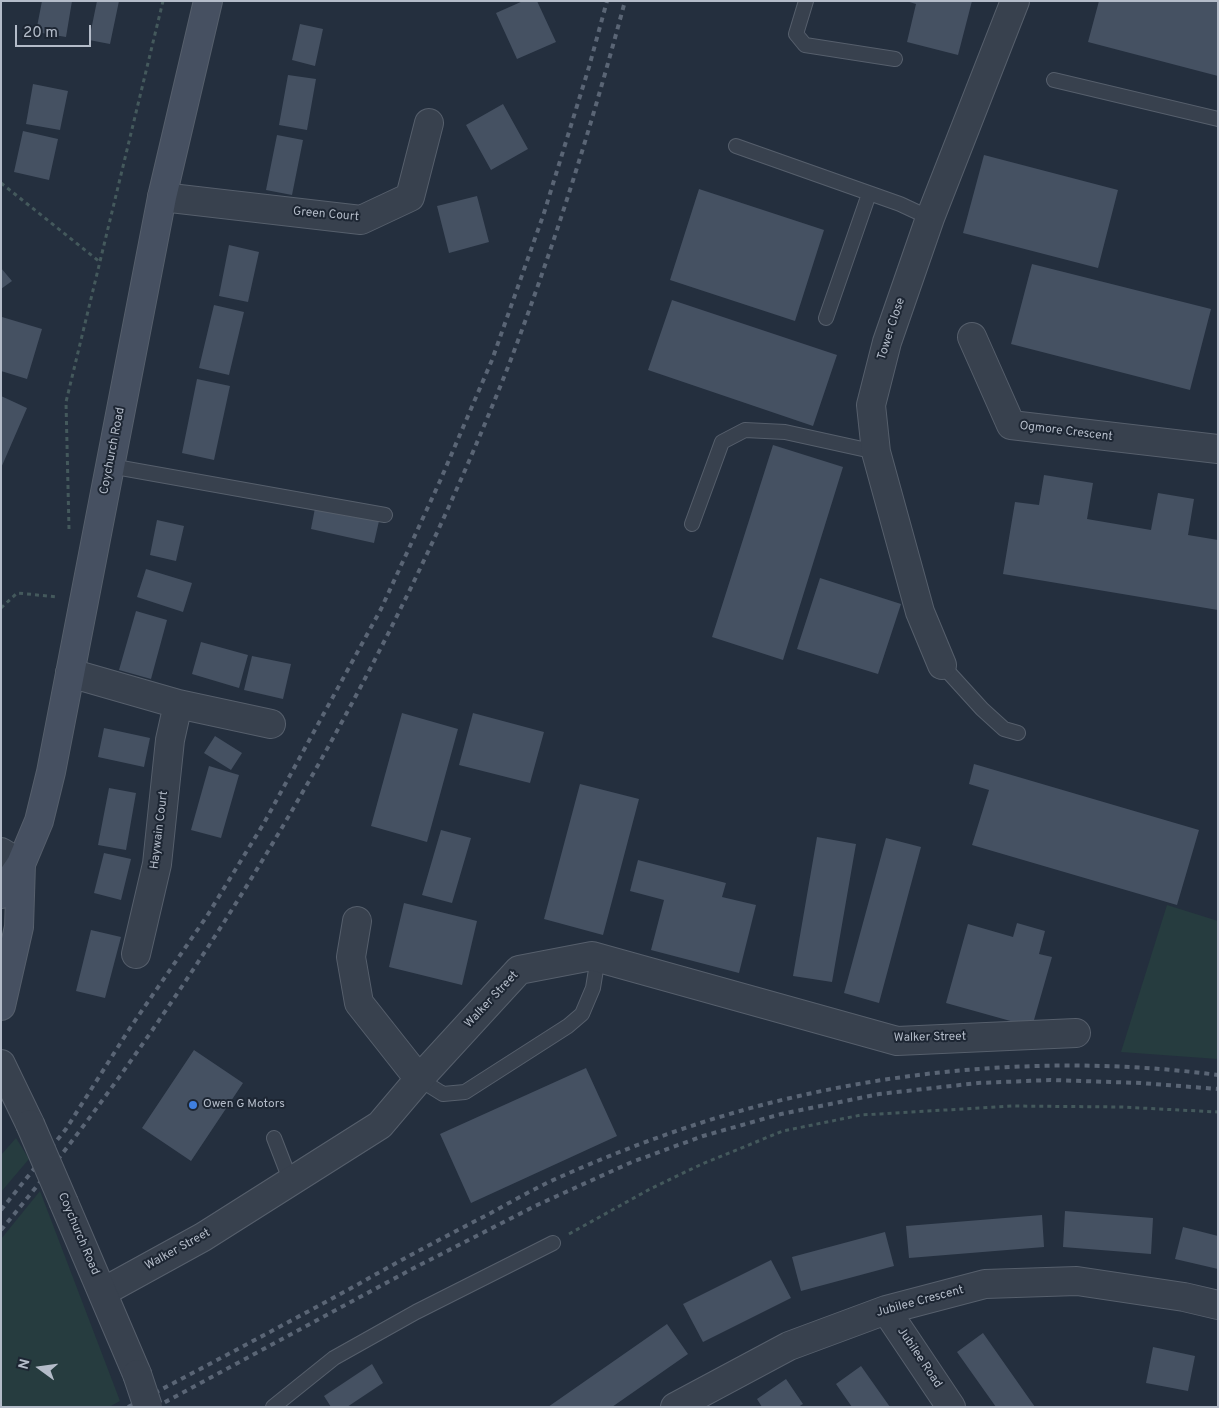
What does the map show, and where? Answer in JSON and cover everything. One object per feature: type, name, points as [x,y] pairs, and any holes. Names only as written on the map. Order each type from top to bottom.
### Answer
[{"type":"main road","name":"Coychurch Road","points":[[1,894],[11,858],[39,821],[61,726],[83,602],[162,197],[208,1]]},
{"type":"main road","points":[[1,1006],[19,927],[11,858]]},
{"type":"street","name":"Tower Close","points":[[942,665],[920,612],[876,452],[871,404],[886,342],[930,218],[1015,1]]},
{"type":"street","name":"Green Court","points":[[162,197],[361,220],[410,197],[429,122]]},
{"type":"street","name":"Ogmore Crescent","points":[[972,337],[1011,425],[1218,449]]},
{"type":"street","points":[[70,673],[178,704],[271,724]]},
{"type":"street","name":"Haywain Court","points":[[136,954],[157,864],[170,740],[178,704]]},
{"type":"street","points":[[356,920],[350,957],[359,1003],[419,1079]]},
{"type":"street","name":"Walker Street","points":[[103,1292],[203,1237],[380,1125],[419,1079],[519,970],[592,956],[598,957],[897,1041],[1076,1033]]},
{"type":"street","name":"Coychurch Road","points":[[1,1064],[30,1124],[103,1292],[137,1374],[148,1407]]},
{"type":"street","name":"Jubilee Crescent","points":[[675,1407],[789,1346],[886,1310],[985,1284],[1077,1281],[1184,1297],[1218,1305]]},
{"type":"street","name":"Jubilee Road","points":[[886,1310],[951,1407]]},
{"type":"lane","points":[[806,1],[796,34],[805,45],[895,59]]},
{"type":"lane","points":[[1054,80],[1218,119]]},
{"type":"lane","points":[[736,146],[900,204],[930,218]]},
{"type":"lane","points":[[826,318],[870,194]]},
{"type":"lane","points":[[692,524],[722,442],[745,430],[785,432],[876,452]]},
{"type":"lane","points":[[110,466],[385,515]]},
{"type":"lane","points":[[942,665],[982,709],[1004,729],[1018,733]]},
{"type":"lane","points":[[419,1079],[443,1094],[465,1092],[568,1026],[582,1014],[593,988],[598,957]]},
{"type":"lane","points":[[274,1138],[290,1182]]},
{"type":"lane","points":[[273,1407],[334,1358],[416,1312],[553,1243]]},
{"type":"path","points":[[69,530],[66,402],[163,1]]},
{"type":"path","points":[[1,183],[100,262]]},
{"type":"path","points":[[1,608],[17,592],[71,598],[83,602]]},
{"type":"path","points":[[553,1243],[650,1189],[702,1164],[783,1131],[861,1115],[1013,1106],[1122,1107],[1218,1112]]},
{"type":"green space","points":[[1167,905],[1218,921],[1218,1059],[1121,1052]]},
{"type":"green space","points":[[16,1138],[29,1159],[1,1192],[1,1155]]},
{"type":"green space","points":[[40,1191],[120,1401],[109,1407],[1,1407],[1,1239]]},
{"type":"building","points":[[42,1],[72,1],[66,37],[36,32]]},
{"type":"building","points":[[97,1],[119,1],[110,44],[89,40]]},
{"type":"building","points":[[523,1],[537,1],[556,42],[517,59],[496,13]]},
{"type":"building","points":[[906,1],[972,1],[958,55],[907,42],[916,4]]},
{"type":"building","points":[[1099,1],[1218,1],[1218,76],[1088,42]]},
{"type":"building","points":[[300,24],[323,29],[315,66],[292,60]]},
{"type":"building","points":[[288,75],[316,79],[307,130],[279,125]]},
{"type":"building","points":[[33,84],[68,91],[60,130],[26,124]]},
{"type":"building","points":[[503,104],[528,149],[491,170],[466,125]]},
{"type":"building","points":[[23,131],[58,139],[49,180],[14,172]]},
{"type":"building","points":[[277,135],[303,140],[292,195],[266,190]]},
{"type":"building","points":[[984,155],[1118,190],[1098,268],[963,233]]},
{"type":"building","points":[[699,189],[824,230],[795,321],[670,280]]},
{"type":"building","points":[[477,196],[489,242],[449,253],[437,206]]},
{"type":"building","points":[[229,245],[259,252],[248,302],[219,296]]},
{"type":"building","points":[[1032,264],[1211,309],[1190,390],[1011,344]]},
{"type":"building","points":[[1,268],[12,281],[1,289]]},
{"type":"building","points":[[672,300],[837,355],[813,426],[648,370]]},
{"type":"building","points":[[214,305],[244,312],[229,375],[199,368]]},
{"type":"building","points":[[2,317],[42,329],[27,379],[1,371]]},
{"type":"building","points":[[197,379],[230,386],[214,460],[182,453]]},
{"type":"building","points":[[1,396],[27,408],[1,468]]},
{"type":"building","points":[[773,445],[843,467],[783,660],[712,637]]},
{"type":"building","points":[[1044,475],[1093,483],[1087,519],[1151,530],[1158,493],[1194,499],[1188,535],[1218,540],[1218,610],[1003,574],[1015,502],[1039,505]]},
{"type":"building","points":[[315,508],[379,521],[374,543],[311,529]]},
{"type":"building","points":[[157,520],[184,526],[176,561],[150,555]]},
{"type":"building","points":[[146,569],[192,583],[183,612],[137,597]]},
{"type":"building","points":[[820,578],[901,604],[878,674],[797,649]]},
{"type":"building","points":[[136,611],[167,620],[151,679],[119,670]]},
{"type":"building","points":[[201,642],[248,655],[239,688],[192,674]]},
{"type":"building","points":[[252,656],[291,664],[283,699],[244,690]]},
{"type":"building","points":[[402,713],[458,729],[427,842],[371,826]]},
{"type":"building","points":[[473,713],[544,732],[530,783],[459,765]]},
{"type":"building","points":[[104,728],[150,738],[144,767],[98,757]]},
{"type":"building","points":[[215,736],[242,753],[231,770],[204,753]]},
{"type":"building","points":[[974,764],[1199,830],[1177,905],[972,845],[989,790],[969,784]]},
{"type":"building","points":[[209,766],[239,775],[221,838],[191,830]]},
{"type":"building","points":[[580,784],[639,799],[603,935],[544,919]]},
{"type":"building","points":[[109,788],[136,793],[126,850],[98,845]]},
{"type":"building","points":[[441,830],[471,838],[452,903],[422,895]]},
{"type":"building","points":[[817,837],[856,844],[832,982],[793,976]]},
{"type":"building","points":[[886,838],[921,847],[879,1003],[844,993]]},
{"type":"building","points":[[104,853],[131,859],[121,900],[94,893]]},
{"type":"building","points":[[638,860],[726,883],[722,897],[756,905],[739,973],[651,950],[664,900],[630,891]]},
{"type":"building","points":[[404,903],[477,921],[462,985],[389,967]]},
{"type":"building","points":[[1017,923],[1045,931],[1039,954],[1052,957],[1032,1027],[946,1003],[968,924],[1013,937]]},
{"type":"building","points":[[91,930],[121,937],[105,998],[76,991]]},
{"type":"building","name":"Owen G Motors","points":[[194,1050],[243,1083],[191,1161],[142,1128]]},
{"type":"building","points":[[586,1068],[617,1136],[471,1203],[440,1134]]},
{"type":"building","points":[[1065,1211],[1153,1218],[1151,1254],[1063,1247]]},
{"type":"building","points":[[1042,1215],[1044,1247],[909,1258],[906,1226]]},
{"type":"building","points":[[1183,1227],[1218,1236],[1218,1269],[1175,1259]]},
{"type":"building","points":[[885,1232],[894,1266],[801,1291],[792,1257]]},
{"type":"building","points":[[771,1260],[791,1298],[703,1342],[683,1304]]},
{"type":"building","points":[[667,1324],[688,1354],[612,1407],[548,1407]]},
{"type":"building","points":[[983,1333],[1035,1407],[996,1407],[957,1352]]},
{"type":"building","points":[[1153,1347],[1195,1356],[1188,1391],[1146,1383]]},
{"type":"building","points":[[372,1364],[383,1383],[347,1407],[331,1407],[324,1396]]},
{"type":"building","points":[[861,1366],[890,1407],[852,1407],[836,1384]]},
{"type":"building","points":[[786,1379],[803,1404],[798,1407],[762,1407],[757,1399]]},
{"type":"railway","points":[[1,1210],[66,1129],[130,1028],[207,916],[264,823],[381,609],[440,481],[492,360],[544,213],[589,67],[607,1]]},
{"type":"railway","points":[[1,1230],[90,1117],[200,959],[267,853],[306,786],[380,649],[415,580],[447,510],[479,439],[508,367],[541,277],[571,186],[625,1]]},
{"type":"railway","points":[[128,1407],[543,1185],[642,1143],[736,1112],[850,1085],[955,1071],[1008,1067],[1114,1066],[1218,1075]]},
{"type":"railway","points":[[156,1407],[412,1269],[535,1206],[632,1162],[703,1136],[781,1114],[879,1094],[978,1083],[1051,1080],[1141,1083],[1218,1089]]},
{"type":"place","name":"Owen G Motors","points":[[193,1105]]}]
